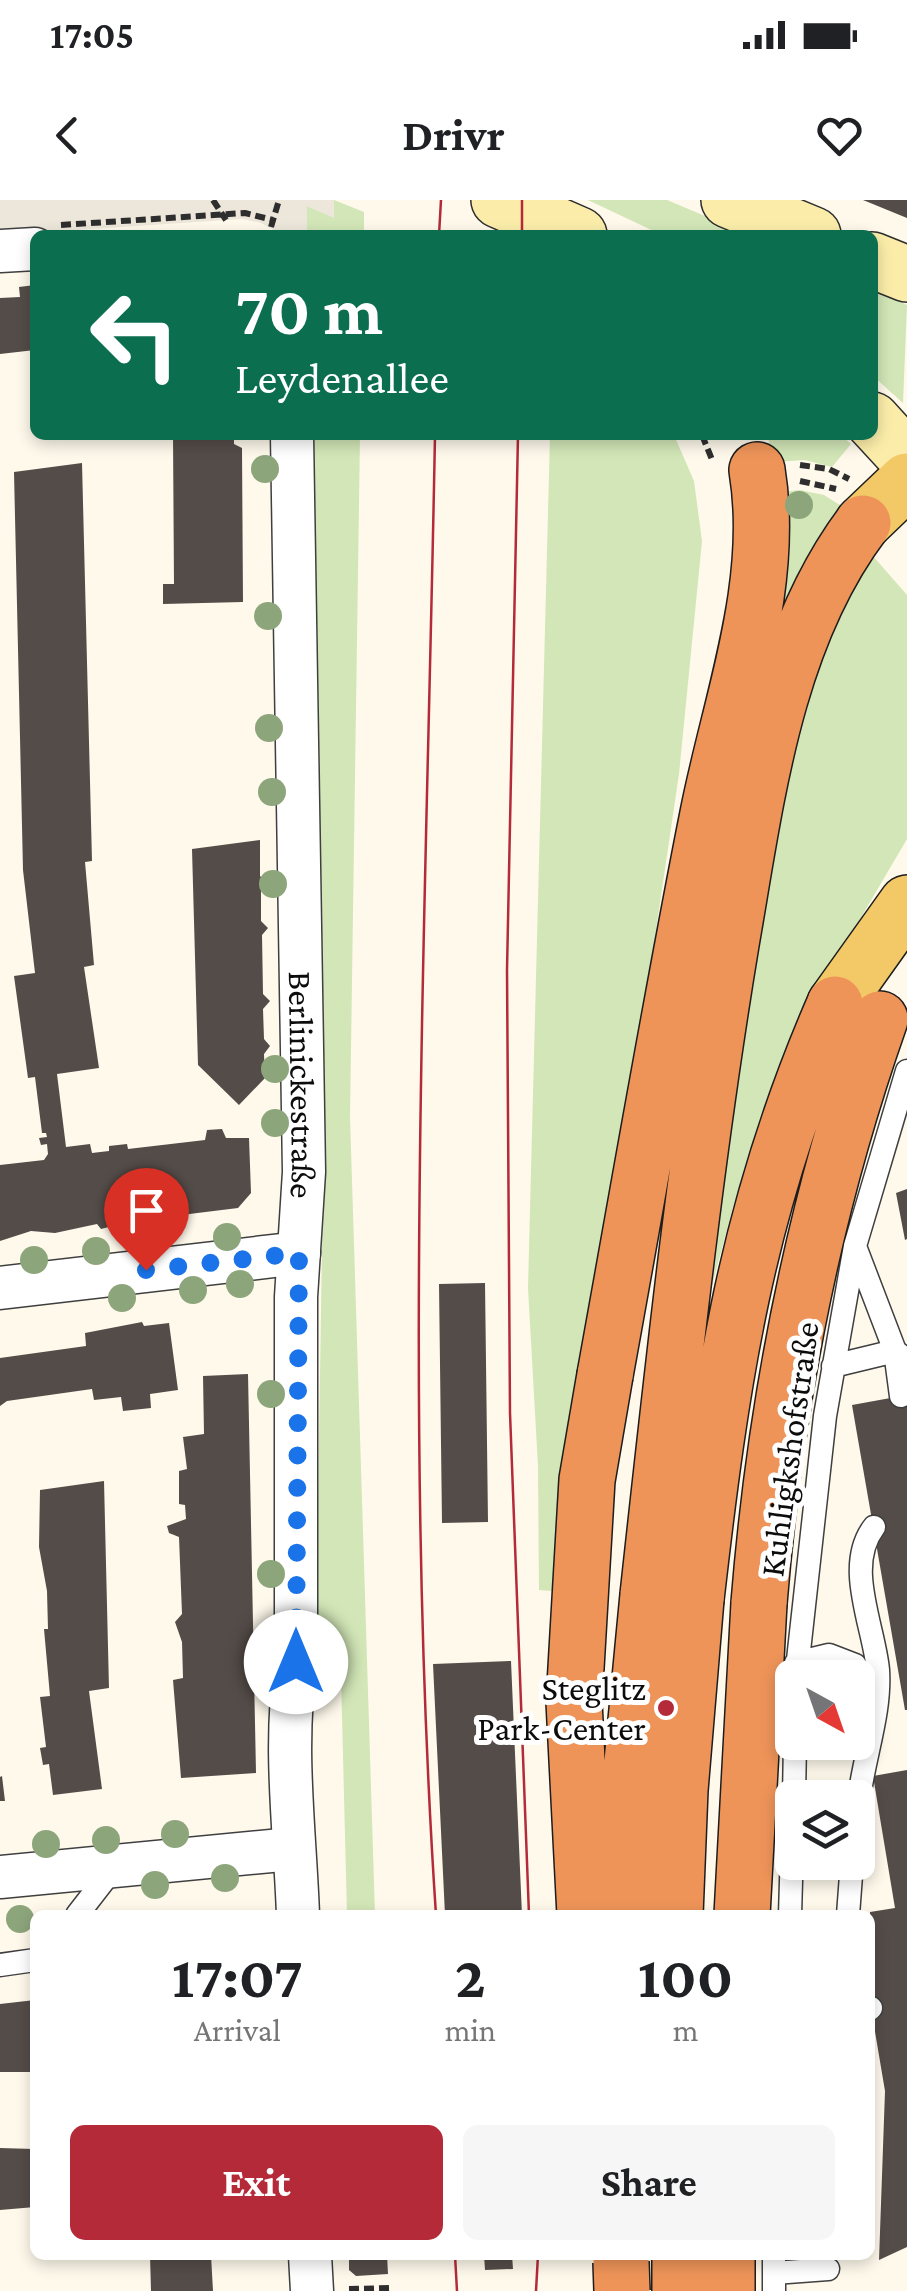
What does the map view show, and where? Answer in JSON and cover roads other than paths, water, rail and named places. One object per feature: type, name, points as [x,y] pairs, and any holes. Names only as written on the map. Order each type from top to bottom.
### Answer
[{"type":"highway","points":[[585,1910],[574,1702],[587,1480],[708,814],[753,610],[772,463]]},
{"type":"highway","points":[[675,1910],[680,1790],[672,1597],[689,1214],[746,858],[792,650],[812,604],[870,497]]},
{"type":"highway","points":[[626,1910],[632,1762],[718,1404],[742,1278],[788,1116],[858,1011]]},
{"type":"highway","points":[[742,1910],[758,1603],[784,1402],[836,1160],[858,1011]]},
{"type":"highway","points":[[680,2260],[680,2291]]},
{"type":"main road","points":[[499,200],[568,230]]},
{"type":"main road","points":[[729,200],[801,230]]},
{"type":"main road","points":[[878,262],[907,274]]},
{"type":"main road","points":[[878,427],[907,458]]},
{"type":"main road","points":[[858,1011],[907,903]]},
{"type":"main road","points":[[858,1011],[907,956]]},
{"type":"street","points":[[0,251],[30,242]]},
{"type":"street","name":"Berlinickestraße","points":[[292,440],[304,1172],[299,1253],[292,1849],[298,1910]]},
{"type":"street","points":[[0,1288],[299,1253]]},
{"type":"street","points":[[0,1877],[292,1849]]},
{"type":"lane","name":"Kuhligkshofstraße","points":[[797,1660],[834,1366],[855,1246],[907,1071]]},
{"type":"lane","points":[[855,1246],[901,1355],[902,1396]]},
{"type":"lane","points":[[834,1366],[901,1355]]},
{"type":"lane","points":[[874,1528],[866,1536],[860,1566],[878,1673],[875,1719]]},
{"type":"lane","name":"Kuhligkshofstraße","points":[[818,1660],[829,1655],[842,1660]]},
{"type":"lane","points":[[81,1910],[116,1865]]},
{"type":"lane","points":[[790,1910],[791,1880]]},
{"type":"lane","points":[[848,1910],[851,1880]]},
{"type":"lane","points":[[0,1965],[30,1961]]},
{"type":"lane","points":[[755,2273],[828,2272]]},
{"type":"tram line","points":[[439,230],[441,200]]},
{"type":"tram line","points":[[522,200],[522,230]]},
{"type":"tram line","points":[[435,440],[419,1360],[426,1730],[436,1910]]},
{"type":"tram line","points":[[518,440],[507,970],[510,1413],[529,1910]]},
{"type":"tram line","points":[[455,2260],[457,2291]]},
{"type":"tram line","points":[[536,2291],[538,2260]]},
{"type":"place","name":"Steglitz Park-Center","points":[[666,1708]]}]
